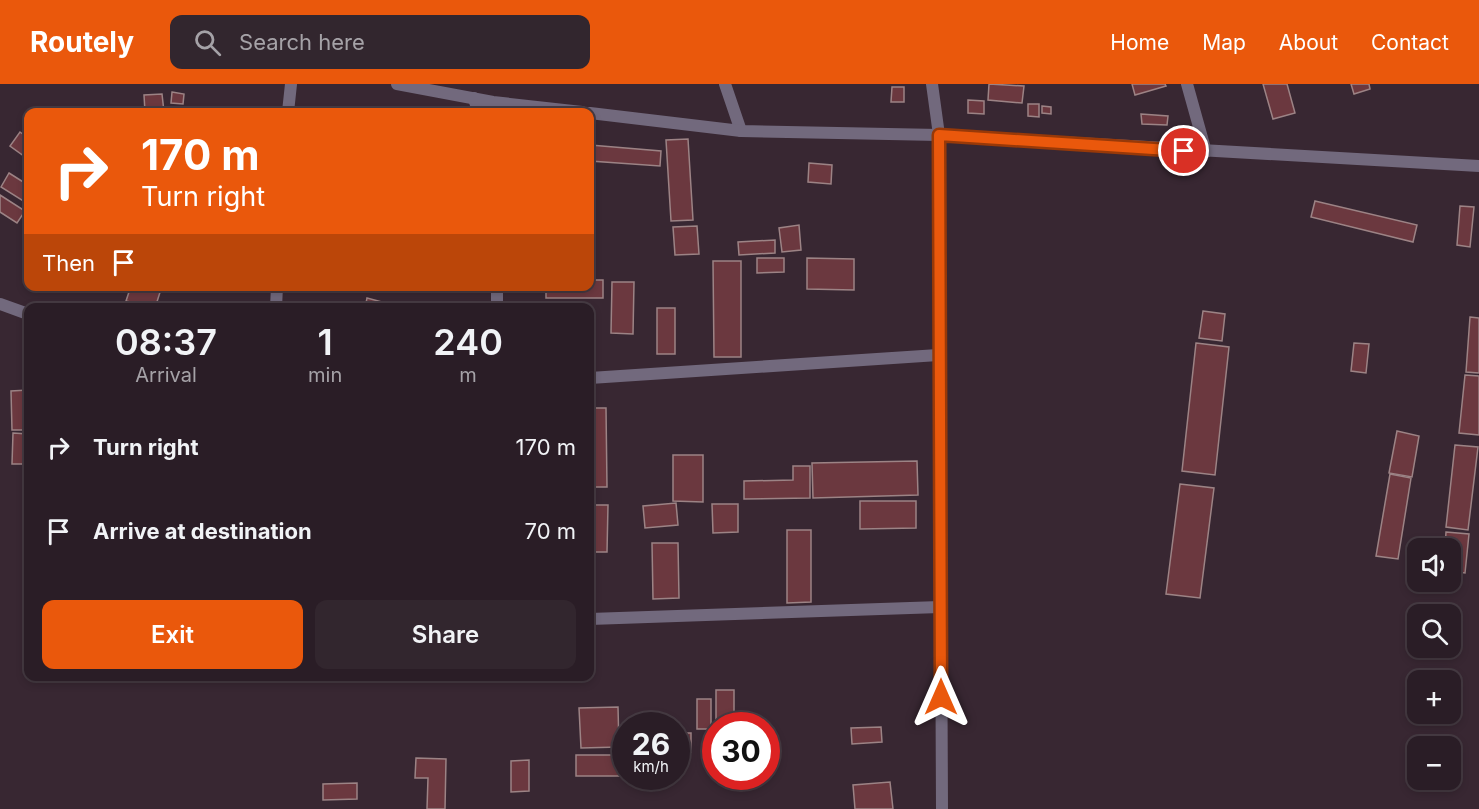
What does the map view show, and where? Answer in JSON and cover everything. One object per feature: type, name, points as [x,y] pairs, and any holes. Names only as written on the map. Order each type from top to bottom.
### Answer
[{"type":"street","points":[[288,108],[291,84]]},
{"type":"street","points":[[397,84],[474,98],[551,108]]},
{"type":"street","points":[[725,84],[741,131]]},
{"type":"street","points":[[932,84],[939,135],[938,355],[942,809]]},
{"type":"street","points":[[1187,84],[1206,152]]},
{"type":"street","points":[[474,98],[477,108]]},
{"type":"street","points":[[594,113],[741,131],[939,135],[1479,166]]},
{"type":"street","points":[[0,304],[24,313]]},
{"type":"street","points":[[594,378],[938,355]]},
{"type":"street","points":[[594,619],[940,607]]},
{"type":"building","points":[[989,84],[1024,86],[1022,103],[988,100]]},
{"type":"building","points":[[1132,84],[1165,84],[1166,86],[1135,95]]},
{"type":"building","points":[[1263,84],[1287,84],[1295,113],[1273,119]]},
{"type":"building","points":[[1351,84],[1369,84],[1370,89],[1354,94]]},
{"type":"building","points":[[892,87],[904,87],[904,102],[891,102]]},
{"type":"building","points":[[172,92],[184,94],[183,104],[171,103]]},
{"type":"building","points":[[162,94],[164,108],[145,108],[144,95]]},
{"type":"building","points":[[968,100],[984,101],[984,114],[968,113]]},
{"type":"building","points":[[1028,104],[1039,104],[1039,117],[1028,116]]},
{"type":"building","points":[[1042,106],[1051,107],[1051,114],[1042,113]]},
{"type":"building","points":[[1141,114],[1168,116],[1167,125],[1142,124]]},
{"type":"building","points":[[20,132],[24,135],[24,156],[10,146]]},
{"type":"building","points":[[688,139],[693,220],[671,221],[666,140]]},
{"type":"building","points":[[594,145],[661,151],[660,166],[594,161]]},
{"type":"building","points":[[809,163],[832,165],[831,184],[808,182]]},
{"type":"building","points":[[9,173],[24,182],[24,201],[1,187]]},
{"type":"building","points":[[0,195],[24,210],[17,223],[0,212]]},
{"type":"building","points":[[1315,201],[1417,225],[1413,242],[1311,217]]},
{"type":"building","points":[[1460,206],[1474,207],[1470,247],[1457,245]]},
{"type":"building","points":[[799,225],[801,250],[782,252],[779,228]]},
{"type":"building","points":[[697,226],[699,254],[675,255],[673,227]]},
{"type":"building","points":[[775,240],[775,253],[739,255],[738,242]]},
{"type":"building","points":[[757,258],[784,258],[784,272],[757,273]]},
{"type":"building","points":[[807,258],[854,259],[854,290],[807,289]]},
{"type":"building","points":[[713,261],[741,261],[741,357],[714,357]]},
{"type":"building","points":[[594,280],[603,280],[603,298],[546,298],[546,291],[594,291]]},
{"type":"building","points":[[612,282],[634,282],[633,334],[611,333]]},
{"type":"building","points":[[129,291],[160,291],[157,303],[126,301]]},
{"type":"building","points":[[367,298],[382,302],[382,303],[366,303]]},
{"type":"building","points":[[657,308],[675,308],[675,354],[657,354]]},
{"type":"building","points":[[1203,311],[1225,314],[1222,341],[1199,338]]},
{"type":"building","points":[[1470,317],[1479,318],[1479,373],[1466,372]]},
{"type":"building","points":[[1196,343],[1229,347],[1215,475],[1182,471]]},
{"type":"building","points":[[1354,343],[1369,344],[1366,373],[1351,371]]},
{"type":"building","points":[[1465,375],[1479,376],[1479,435],[1459,433]]},
{"type":"building","points":[[24,390],[24,430],[12,430],[11,391]]},
{"type":"building","points":[[594,408],[606,408],[607,487],[594,487]]},
{"type":"building","points":[[1397,431],[1419,436],[1412,477],[1389,473]]},
{"type":"building","points":[[13,433],[24,434],[24,464],[12,464]]},
{"type":"building","points":[[1455,445],[1478,447],[1468,530],[1446,527]]},
{"type":"building","points":[[673,455],[703,455],[703,502],[673,501]]},
{"type":"building","points":[[917,461],[918,495],[813,498],[812,463]]},
{"type":"building","points":[[793,466],[810,466],[810,498],[744,499],[744,481],[793,480]]},
{"type":"building","points":[[1390,474],[1411,478],[1398,559],[1376,556]]},
{"type":"building","points":[[1180,484],[1214,488],[1200,598],[1166,594]]},
{"type":"building","points":[[860,501],[916,501],[916,528],[860,529]]},
{"type":"building","points":[[676,503],[678,525],[645,528],[643,506]]},
{"type":"building","points":[[712,504],[738,504],[738,532],[713,533]]},
{"type":"building","points":[[594,505],[608,505],[607,552],[594,552]]},
{"type":"building","points":[[787,530],[811,530],[811,602],[787,603]]},
{"type":"building","points":[[1446,532],[1469,534],[1465,573],[1461,572],[1461,538],[1446,538]]},
{"type":"building","points":[[652,543],[678,543],[679,598],[653,599]]},
{"type":"building","points":[[716,690],[734,690],[734,712],[716,712]]},
{"type":"building","points":[[697,699],[711,699],[711,712],[702,712],[702,729],[697,729]]},
{"type":"building","points":[[618,707],[618,712],[612,712],[612,747],[581,748],[579,708]]},
{"type":"building","points":[[881,727],[882,742],[852,744],[851,728]]},
{"type":"building","points":[[576,755],[612,755],[612,776],[576,776]]},
{"type":"building","points":[[416,758],[446,759],[445,809],[427,809],[428,778],[415,778]]},
{"type":"building","points":[[529,760],[529,791],[511,792],[511,761]]},
{"type":"building","points":[[890,782],[893,809],[855,809],[853,785]]},
{"type":"building","points":[[357,783],[357,799],[323,800],[323,784]]},
{"type":"route","points":[[941,697],[939,135],[1184,151]]}]
